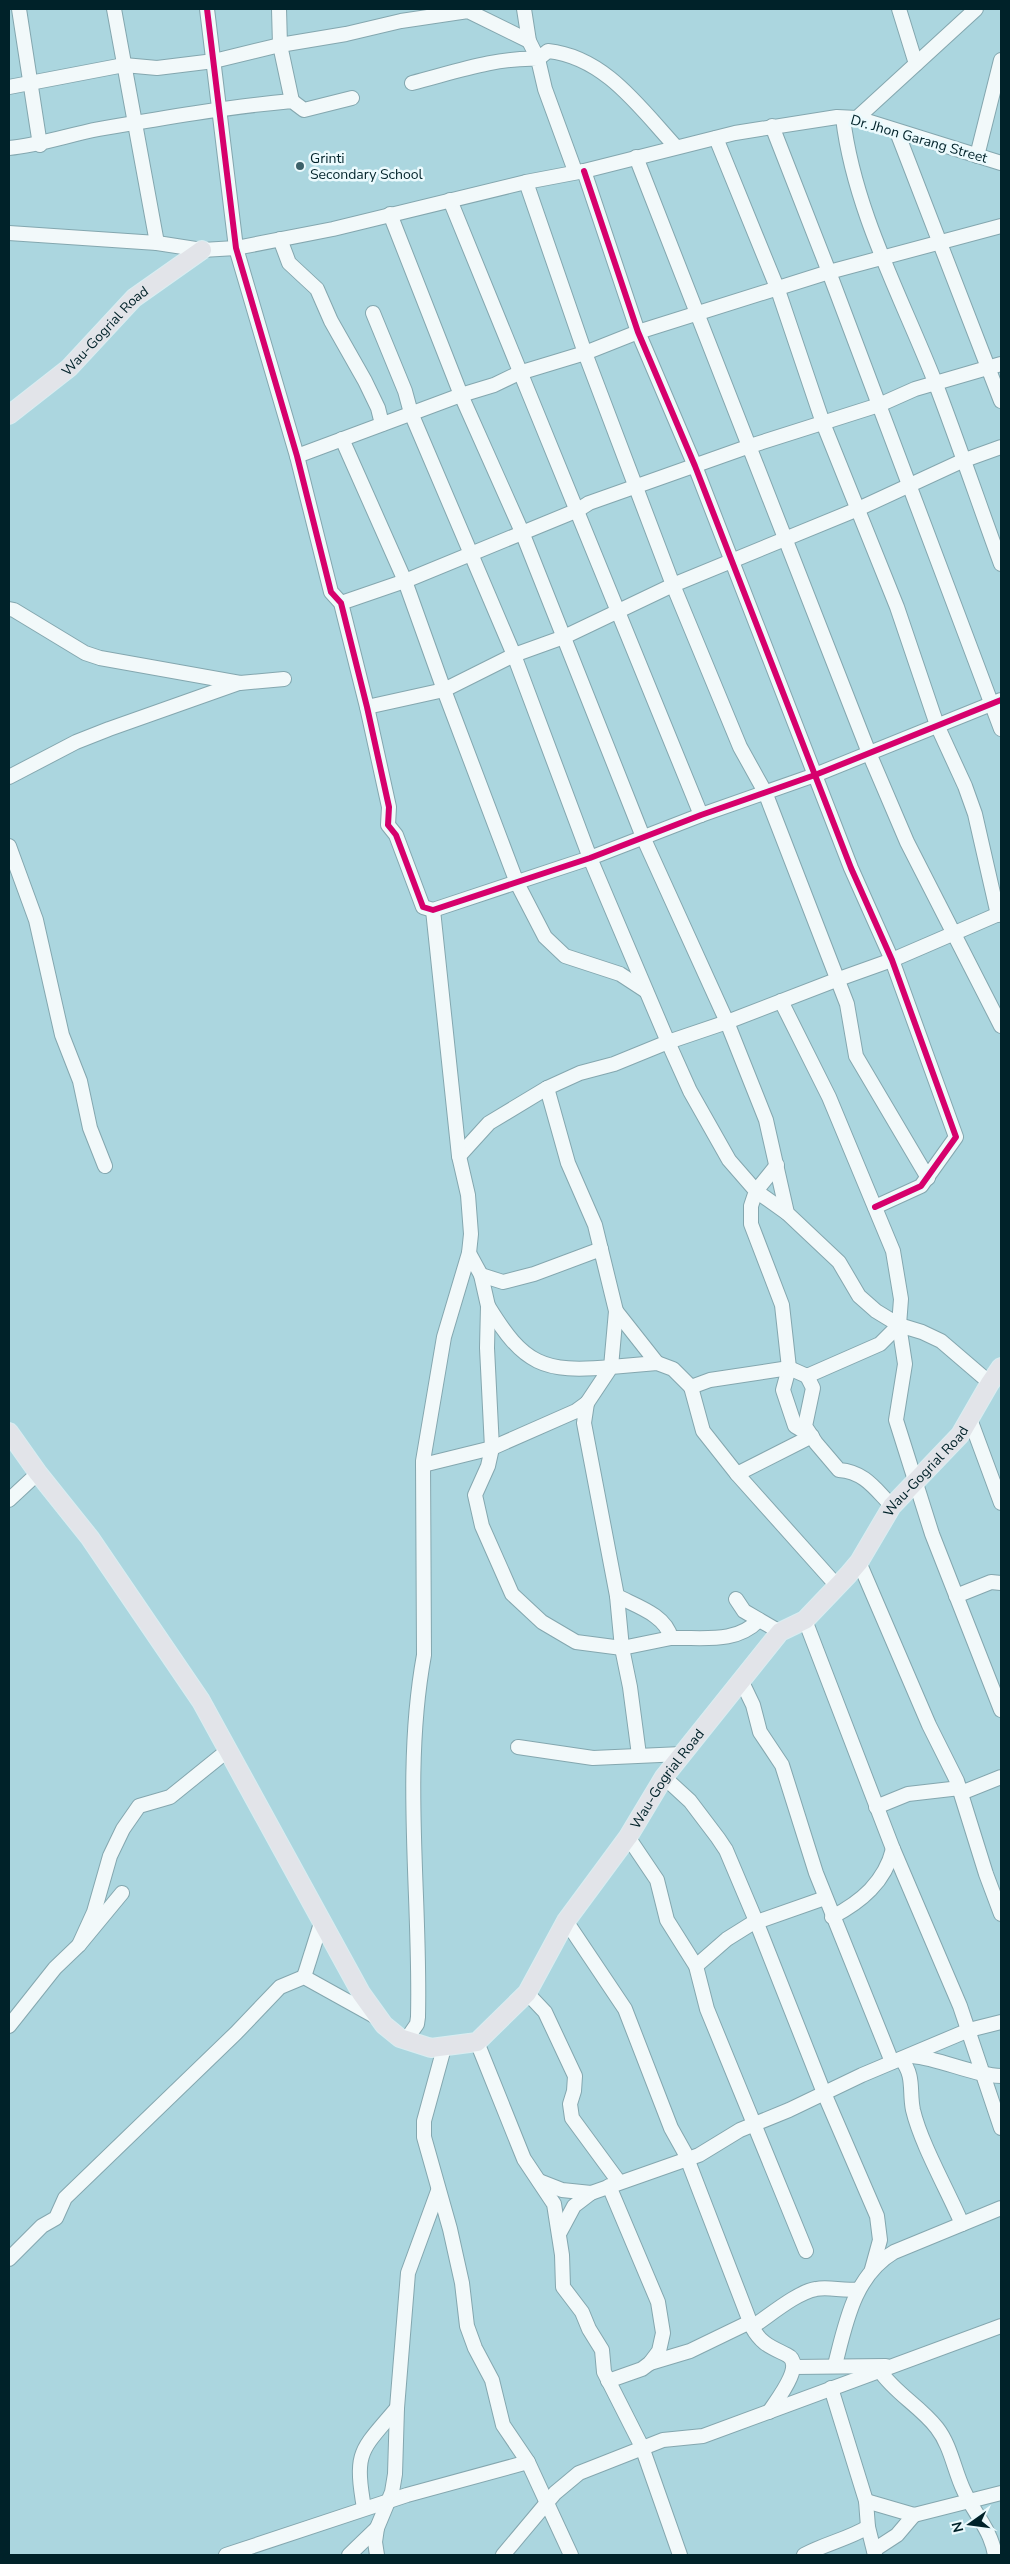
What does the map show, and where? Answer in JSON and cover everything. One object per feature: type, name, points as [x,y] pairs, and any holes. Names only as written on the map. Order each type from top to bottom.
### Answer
[{"type":"main road","name":"Wau-Gogrial Road","points":[[9,415],[69,368],[134,298],[202,250]]},
{"type":"main road","name":"Wau-Gogrial Road","points":[[478,2042],[527,1993],[566,1921],[628,1837],[664,1777],[780,1632],[805,1620],[838,1587],[859,1562],[892,1506],[960,1435],[990,1383],[1001,1368]]},
{"type":"main road","points":[[9,1432],[38,1473],[90,1538],[201,1701],[360,1993],[377,2017],[392,2033],[420,2046],[444,2048],[478,2042]]},
{"type":"street","points":[[19,9],[40,144]]},
{"type":"street","points":[[114,9],[157,243]]},
{"type":"street","points":[[207,9],[221,110],[236,248],[297,456],[331,592],[341,603],[367,707],[388,807],[388,825],[396,835],[423,908],[433,910],[590,858],[701,815],[815,775],[996,702]]},
{"type":"street","points":[[279,9],[280,45],[292,101],[304,110],[352,98]]},
{"type":"street","points":[[524,9],[529,42],[538,59],[545,89],[579,171],[638,332],[695,466],[851,868],[892,960],[956,1137],[928,1178],[920,1186],[875,1207]]},
{"type":"street","points":[[899,9],[916,64]]},
{"type":"street","points":[[9,233],[157,243],[202,250],[236,248],[579,171],[716,138],[772,126],[846,117],[916,64],[976,9]]},
{"type":"street","points":[[9,87],[124,65],[157,68],[214,61],[280,45],[468,10],[529,42]]},
{"type":"street","points":[[412,83],[477,66],[525,58],[538,59],[548,51],[563,53],[585,61],[620,85],[676,147]]},
{"type":"street","points":[[977,156],[1001,60]]},
{"type":"street","points":[[9,148],[40,144],[98,130],[221,110],[234,106],[292,101]]},
{"type":"street","points":[[846,117],[848,155],[882,257],[935,383],[1001,564]]},
{"type":"street","name":"Dr. Jhon Garang Street","points":[[846,117],[1001,163]]},
{"type":"street","points":[[772,126],[910,485],[996,702],[1001,729]]},
{"type":"street","points":[[897,132],[940,243],[996,366],[1001,401]]},
{"type":"street","points":[[459,1156],[490,1123],[547,1088],[580,1073],[614,1064],[668,1042],[782,1002],[892,960],[999,914],[966,786],[937,725],[897,607],[824,422],[778,290],[716,138]]},
{"type":"street","points":[[636,157],[869,753],[907,842],[1001,1026]]},
{"type":"street","points":[[526,182],[585,354],[673,585],[740,747],[765,792],[836,980],[847,1004],[856,1056],[928,1178]]},
{"type":"street","points":[[450,200],[701,815]]},
{"type":"street","points":[[390,214],[461,395],[522,532],[643,837],[728,1022],[766,1120],[787,1213]]},
{"type":"street","points":[[297,456],[410,413],[494,385],[519,373],[585,354],[638,332],[778,290],[829,272],[1001,226]]},
{"type":"street","points":[[280,239],[289,263],[316,290],[331,321],[366,381],[378,408],[382,424]]},
{"type":"street","points":[[373,313],[405,391],[410,413],[514,655],[590,858],[690,1091],[729,1160],[756,1191],[787,1213],[839,1262],[859,1296],[876,1311],[899,1326],[922,1332],[941,1341],[990,1383]]},
{"type":"street","points":[[341,603],[405,581],[578,510],[589,503],[750,446],[879,405],[935,383],[996,366]]},
{"type":"street","points":[[342,439],[405,581],[517,883],[544,937],[565,956],[620,974],[646,990]]},
{"type":"street","points":[[367,707],[444,690],[514,655],[564,637],[673,585],[858,509],[962,461],[1001,447]]},
{"type":"street","points":[[9,609],[14,610],[85,652],[100,658],[240,683]]},
{"type":"street","points":[[9,777],[76,742],[109,729],[240,683],[284,679]]},
{"type":"street","points":[[9,846],[36,920],[62,1035],[80,1081],[90,1128],[104,1166]]},
{"type":"street","points":[[406,2040],[417,2024],[418,2017],[413,1775],[419,1683],[424,1655],[423,1465],[444,1337],[469,1253],[471,1234],[468,1195],[459,1156],[433,910]]},
{"type":"street","points":[[782,1002],[829,1097],[893,1251],[901,1299],[899,1326],[905,1364],[896,1420],[915,1484],[956,1596],[1001,1710]]},
{"type":"street","points":[[423,1465],[492,1448],[576,1411],[587,1403],[611,1367],[616,1311],[594,1225],[568,1164],[547,1088]]},
{"type":"street","points":[[777,1165],[756,1191],[751,1206],[751,1224],[782,1305],[789,1368],[783,1390],[787,1405],[795,1426],[812,1436]]},
{"type":"street","points":[[481,1276],[503,1282],[534,1274],[601,1249]]},
{"type":"street","points":[[469,1253],[481,1276],[488,1306],[487,1348],[492,1448],[488,1466],[475,1494],[482,1526],[512,1594],[542,1622],[576,1642],[622,1648],[671,1638],[732,1638],[749,1630],[759,1620]]},
{"type":"street","points":[[488,1306],[504,1333],[519,1350],[533,1360],[574,1370],[657,1364],[673,1369],[691,1387],[703,1431],[737,1474],[838,1587]]},
{"type":"street","points":[[616,1311],[657,1364]]},
{"type":"street","points":[[807,1376],[880,1344],[899,1326]]},
{"type":"street","points":[[691,1387],[710,1380],[789,1368],[807,1376],[813,1388],[805,1426],[839,1470],[854,1471],[863,1476],[892,1506]]},
{"type":"street","points":[[587,1403],[584,1423],[618,1596],[622,1648],[630,1687],[639,1755]]},
{"type":"street","points":[[970,1419],[1001,1502]]},
{"type":"street","points":[[737,1474],[812,1436]]},
{"type":"street","points":[[9,1500],[38,1473]]},
{"type":"street","points":[[859,1562],[929,1725],[961,1790],[986,1874],[1001,1914]]},
{"type":"street","points":[[956,1596],[986,1583],[1001,1583]]},
{"type":"street","points":[[618,1596],[656,1617],[669,1628],[671,1638]]},
{"type":"street","points":[[736,1600],[744,1611],[780,1632]]},
{"type":"street","points":[[805,1620],[876,1807],[969,2030],[1001,2128]]},
{"type":"street","points":[[741,1680],[753,1705],[760,1732],[782,1765],[800,1829],[832,1918],[901,2059],[911,2075],[912,2100],[916,2119],[962,2224]]},
{"type":"street","points":[[518,1748],[593,1758],[682,1754]]},
{"type":"street","points":[[79,1945],[94,1912],[110,1856],[123,1829],[140,1806],[170,1797],[227,1751]]},
{"type":"street","points":[[664,1777],[690,1801],[726,1850],[824,2093],[880,2224],[879,2247],[872,2269],[859,2289],[847,2317],[835,2365]]},
{"type":"street","points":[[876,1807],[908,1794],[961,1790],[1001,1777]]},
{"type":"street","points":[[628,1837],[657,1880],[667,1920],[696,1966],[707,2009],[806,2250]]},
{"type":"street","points":[[832,1918],[854,1905],[877,1884],[888,1865],[893,1849]]},
{"type":"street","points":[[9,2026],[55,1968],[79,1945],[122,1892]]},
{"type":"street","points":[[696,1966],[727,1939],[756,1921],[824,1898]]},
{"type":"street","points":[[566,1921],[625,2009],[671,2128],[687,2159],[751,2324],[764,2344],[789,2356],[794,2366]]},
{"type":"street","points":[[9,2259],[42,2226],[56,2218],[65,2198],[236,2033],[280,1987],[304,1977],[325,1926]]},
{"type":"street","points":[[304,1977],[377,2017]]},
{"type":"street","points":[[527,1993],[546,2012],[575,2076],[574,2091],[570,2104],[572,2118],[614,2184],[661,2312],[662,2343],[650,2363]]},
{"type":"street","points":[[559,2240],[559,2233],[568,2215],[582,2199],[591,2193],[687,2159],[754,2123],[969,2030],[1001,2022]]},
{"type":"street","points":[[478,2042],[524,2159],[554,2204],[562,2255],[563,2287],[582,2312],[592,2336],[600,2346],[603,2367],[608,2381],[642,2447],[680,2555]]},
{"type":"street","points":[[444,2048],[424,2121],[425,2145],[462,2283],[466,2320],[471,2339],[492,2380],[506,2432],[528,2462],[571,2555]]},
{"type":"street","points":[[901,2059],[948,2063],[982,2074],[1001,2076]]},
{"type":"street","points":[[535,2178],[542,2184],[552,2188],[591,2193]]},
{"type":"street","points":[[376,2555],[377,2528],[388,2500],[395,2474],[397,2408],[408,2273],[438,2191]]},
{"type":"street","points":[[872,2269],[894,2252],[1001,2208]]},
{"type":"street","points":[[608,2381],[642,2369],[650,2363],[685,2353],[751,2324],[810,2290],[821,2288],[841,2291],[859,2289]]},
{"type":"street","points":[[503,2555],[571,2478],[642,2447],[670,2438],[703,2436],[1001,2326]]},
{"type":"street","points":[[794,2366],[896,2366]]},
{"type":"street","points":[[769,2412],[783,2391],[794,2366]]},
{"type":"street","points":[[880,2371],[895,2390],[937,2428],[969,2500],[988,2531],[995,2555]]},
{"type":"street","points":[[831,2388],[866,2501],[868,2528],[874,2553],[897,2535],[914,2515]]},
{"type":"street","points":[[364,2508],[359,2474],[362,2454],[368,2442],[397,2408]]},
{"type":"street","points":[[226,2555],[388,2500],[528,2462]]},
{"type":"street","points":[[866,2501],[914,2515],[1001,2493]]},
{"type":"street","points":[[349,2555],[377,2528]]},
{"type":"street","points":[[804,2555],[868,2528]]},
{"type":"cycle path","points":[[207,9],[236,248],[297,456],[331,592],[341,603],[389,807],[388,825],[396,835],[423,907],[433,910],[590,858],[701,815],[815,775],[1001,700]]},
{"type":"cycle path","points":[[584,171],[638,332],[695,466],[851,868],[892,960],[956,1137],[921,1186],[875,1207]]},
{"type":"place","name":"Grinti Secondary School","points":[[300,166]]}]
